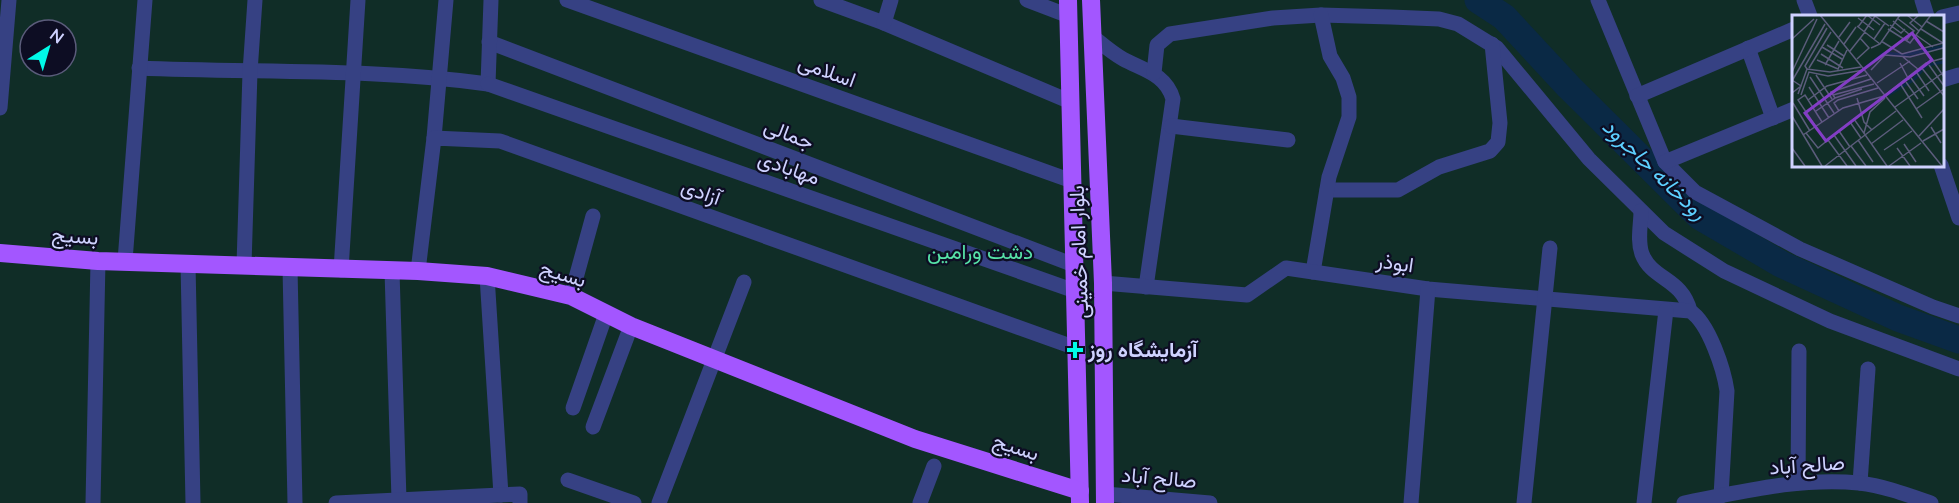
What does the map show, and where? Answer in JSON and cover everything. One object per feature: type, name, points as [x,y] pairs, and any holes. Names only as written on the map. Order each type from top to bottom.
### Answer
[{"type":"main road","name":"بلوار امام خمینی","points":[[1091,0],[1103,283],[1105,499]]},
{"type":"main road","name":"بلوار امام خمینی","points":[[1069,15],[1080,497]]},
{"type":"main road","name":"بسیج","points":[[0,253],[98,261],[417,271],[487,276],[571,296],[631,326],[714,360],[915,439],[1080,497]]},
{"type":"street","points":[[0,108],[9,0]]},
{"type":"street","points":[[124,261],[145,0]]},
{"type":"street","points":[[244,265],[250,72],[255,0]]},
{"type":"street","points":[[341,270],[358,0]]},
{"type":"street","points":[[417,271],[434,138],[446,0]]},
{"type":"street","points":[[139,68],[250,72],[355,72],[440,77],[488,84],[491,0]]},
{"type":"street","name":"اسلامی","points":[[567,0],[1072,181]]},
{"type":"street","points":[[820,0],[884,23],[1071,102]]},
{"type":"street","points":[[884,23],[891,0]]},
{"type":"street","points":[[1027,0],[1069,15]]},
{"type":"street","points":[[1598,0],[1665,162],[1695,192],[1800,249],[1933,307],[1959,315]]},
{"type":"street","points":[[1804,0],[1810,15]]},
{"type":"street","points":[[1922,0],[1927,15]]},
{"type":"street","points":[[1944,17],[1959,13]]},
{"type":"street","points":[[1154,73],[1157,45],[1170,34],[1273,18],[1321,15],[1439,19],[1458,24],[1492,44],[1589,159],[1664,233],[1724,271],[1830,321],[1959,369]]},
{"type":"street","points":[[1313,272],[1326,190],[1349,117],[1349,97],[1343,78],[1330,56],[1321,15]]},
{"type":"street","points":[[1638,96],[1792,30]]},
{"type":"street","points":[[1092,36],[1134,64],[1154,73],[1172,93],[1174,105],[1146,287]]},
{"type":"street","name":"جمالی","points":[[489,42],[1074,265]]},
{"type":"street","points":[[1326,190],[1398,190],[1439,167],[1490,151],[1498,142],[1500,123],[1492,44]]},
{"type":"street","points":[[1748,48],[1773,118]]},
{"type":"street","points":[[1944,79],[1959,75]]},
{"type":"street","name":"مهابادی","points":[[488,84],[1075,291]]},
{"type":"street","points":[[1665,162],[1792,110]]},
{"type":"street","points":[[1171,126],[1288,140]]},
{"type":"street","name":"آزادی","points":[[434,138],[500,141],[1076,348]]},
{"type":"street","points":[[1941,166],[1959,218]]},
{"type":"street","points":[[1641,211],[1642,255],[1653,269],[1680,289],[1687,300],[1690,311],[1698,316],[1704,326],[1725,375],[1727,391],[1721,496]]},
{"type":"street","points":[[571,296],[593,216]]},
{"type":"street","points":[[1524,503],[1550,248]]},
{"type":"street","points":[[93,503],[98,261]]},
{"type":"street","points":[[188,264],[194,503]]},
{"type":"street","points":[[290,268],[295,503]]},
{"type":"street","name":"ابوذر","points":[[1103,283],[1247,295],[1286,268],[1428,289],[1690,311]]},
{"type":"street","points":[[392,271],[399,500]]},
{"type":"street","points":[[487,276],[501,495]]},
{"type":"street","points":[[659,503],[744,282]]},
{"type":"street","points":[[1411,503],[1428,289]]},
{"type":"street","points":[[1644,503],[1666,310]]},
{"type":"street","points":[[573,408],[606,314]]},
{"type":"street","points":[[593,427],[631,326]]},
{"type":"street","points":[[1798,483],[1799,351]]},
{"type":"street","points":[[1860,483],[1868,369]]},
{"type":"street","points":[[920,503],[933,466]]},
{"type":"street","points":[[568,480],[634,503]]},
{"type":"street","name":"صالح آباد","points":[[1684,503],[1721,496],[1767,496],[1798,483],[1860,483],[1897,491],[1931,503]]},
{"type":"street","points":[[336,503],[446,500],[501,495],[520,499]]},
{"type":"street","name":"صالح آباد","points":[[1105,499],[1210,503]]},
{"type":"green space","name":"دشت ورامین","points":[[0,0],[1959,0],[1959,503],[0,503]]},
{"type":"waterway","name":"رودخانه جاجرود","points":[[1478,0],[1504,17],[1569,87],[1699,216],[1781,264],[1898,318],[1959,340]]},
{"type":"place","name":"آزمایشگاه روز","points":[[1075,350]]}]
